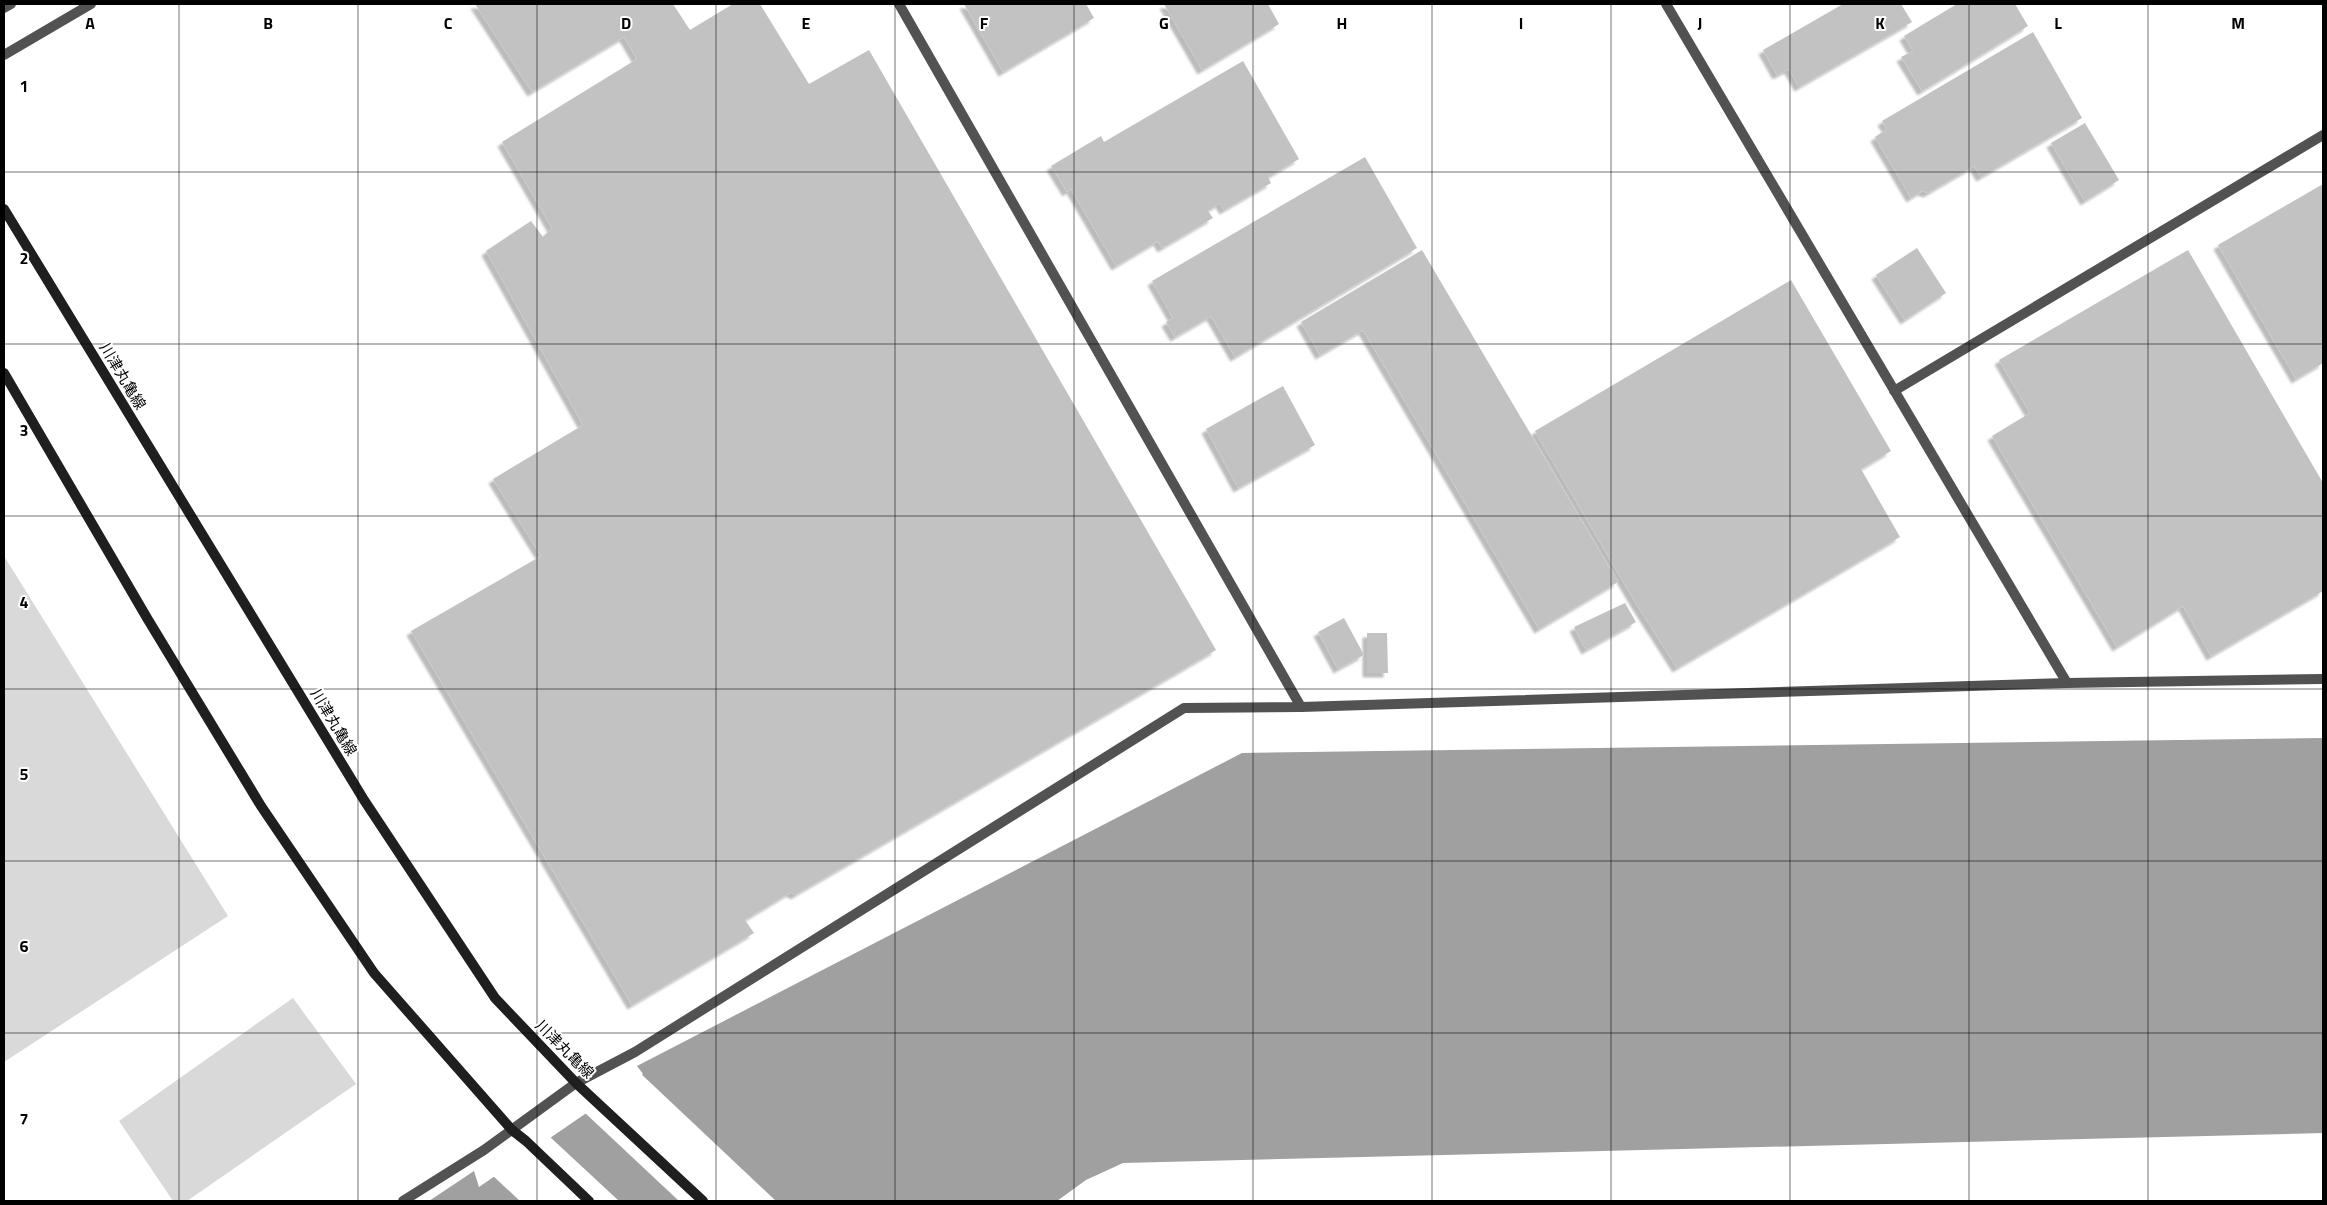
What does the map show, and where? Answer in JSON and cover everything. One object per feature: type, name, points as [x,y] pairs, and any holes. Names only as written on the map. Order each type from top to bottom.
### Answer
[{"type":"main road","name":"川津丸亀線","points":[[4,209],[369,808],[495,998],[576,1083],[593,1096],[703,1201]]},
{"type":"main road","points":[[4,373],[147,618],[261,806],[374,973],[512,1130],[589,1201]]},
{"type":"street","points":[[4,8],[11,4]]},
{"type":"street","points":[[4,55],[91,4]]},
{"type":"street","points":[[899,4],[1301,707]]},
{"type":"street","points":[[1666,4],[2067,683]]},
{"type":"street","points":[[1894,391],[2323,135]]},
{"type":"street","points":[[403,1201],[512,1130],[576,1083],[635,1052],[1184,708],[1301,707],[2067,683],[2323,679]]},
{"type":"shaded area","points":[[4,556],[228,916],[4,1062]]},
{"type":"shaded area","points":[[2323,738],[2323,1133],[1123,1163],[1086,1180],[1057,1201],[429,1201],[474,1171],[479,1187],[643,1074],[637,1066],[1242,753]]},
{"type":"shaded area","points":[[293,998],[356,1084],[187,1201],[173,1201],[119,1121]]},
{"type":"pier","points":[[638,1071],[776,1201],[679,1201],[584,1112],[640,1074]]},
{"type":"pier","points":[[549,1136],[619,1201],[520,1201],[492,1175]]},
{"type":"building","points":[[475,4],[673,4],[690,30],[733,4],[760,4],[809,84],[869,50],[1216,650],[795,895],[791,892],[745,920],[754,933],[632,1005],[411,631],[541,556],[493,479],[583,425],[486,251],[531,221],[543,237],[552,228],[502,142],[637,59],[624,37],[532,92]]},
{"type":"building","points":[[964,4],[1086,4],[1094,18],[1003,72]]},
{"type":"building","points":[[1164,4],[1268,4],[1279,24],[1202,70]]},
{"type":"building","points":[[1843,4],[1901,4],[1912,22],[1799,87],[1789,69],[1777,75],[1763,50]]},
{"type":"building","points":[[1957,4],[2015,4],[2028,26],[1922,91],[1901,57],[1913,51],[1904,36]]},
{"type":"building","points":[[2033,32],[2082,118],[1981,177],[1974,166],[1928,193],[1922,191],[1911,198],[1875,137],[1887,129],[1882,121]]},
{"type":"building","points":[[1243,61],[1299,159],[1268,177],[1271,183],[1224,210],[1220,203],[1208,211],[1213,218],[1162,248],[1158,241],[1116,266],[1071,189],[1067,192],[1051,166],[1101,136],[1104,142]]},
{"type":"building","points":[[2085,123],[2119,180],[2085,201],[2051,143]]},
{"type":"building","points":[[1365,157],[1417,248],[1235,357],[1211,316],[1175,337],[1166,322],[1173,318],[1152,281]]},
{"type":"building","points":[[2323,184],[2323,363],[2296,379],[2218,245]]},
{"type":"building","points":[[1917,248],[1946,293],[1905,320],[1876,275]]},
{"type":"building","points":[[1422,250],[1618,582],[1539,629],[1363,330],[1320,355],[1301,322]]},
{"type":"building","points":[[2188,250],[2323,483],[2323,591],[2211,656],[2183,606],[2117,647],[1992,436],[2030,413],[1999,360]]},
{"type":"building","points":[[1791,280],[1891,451],[1861,469],[1900,537],[1677,668],[1635,602],[1535,431]]},
{"type":"building","points":[[1283,386],[1315,445],[1238,488],[1206,429]]},
{"type":"building","points":[[1625,603],[1636,622],[1586,650],[1574,627]]},
{"type":"building","points":[[1344,618],[1364,655],[1338,669],[1318,632]]},
{"type":"building","points":[[1367,633],[1387,633],[1388,673],[1367,673]]}]
